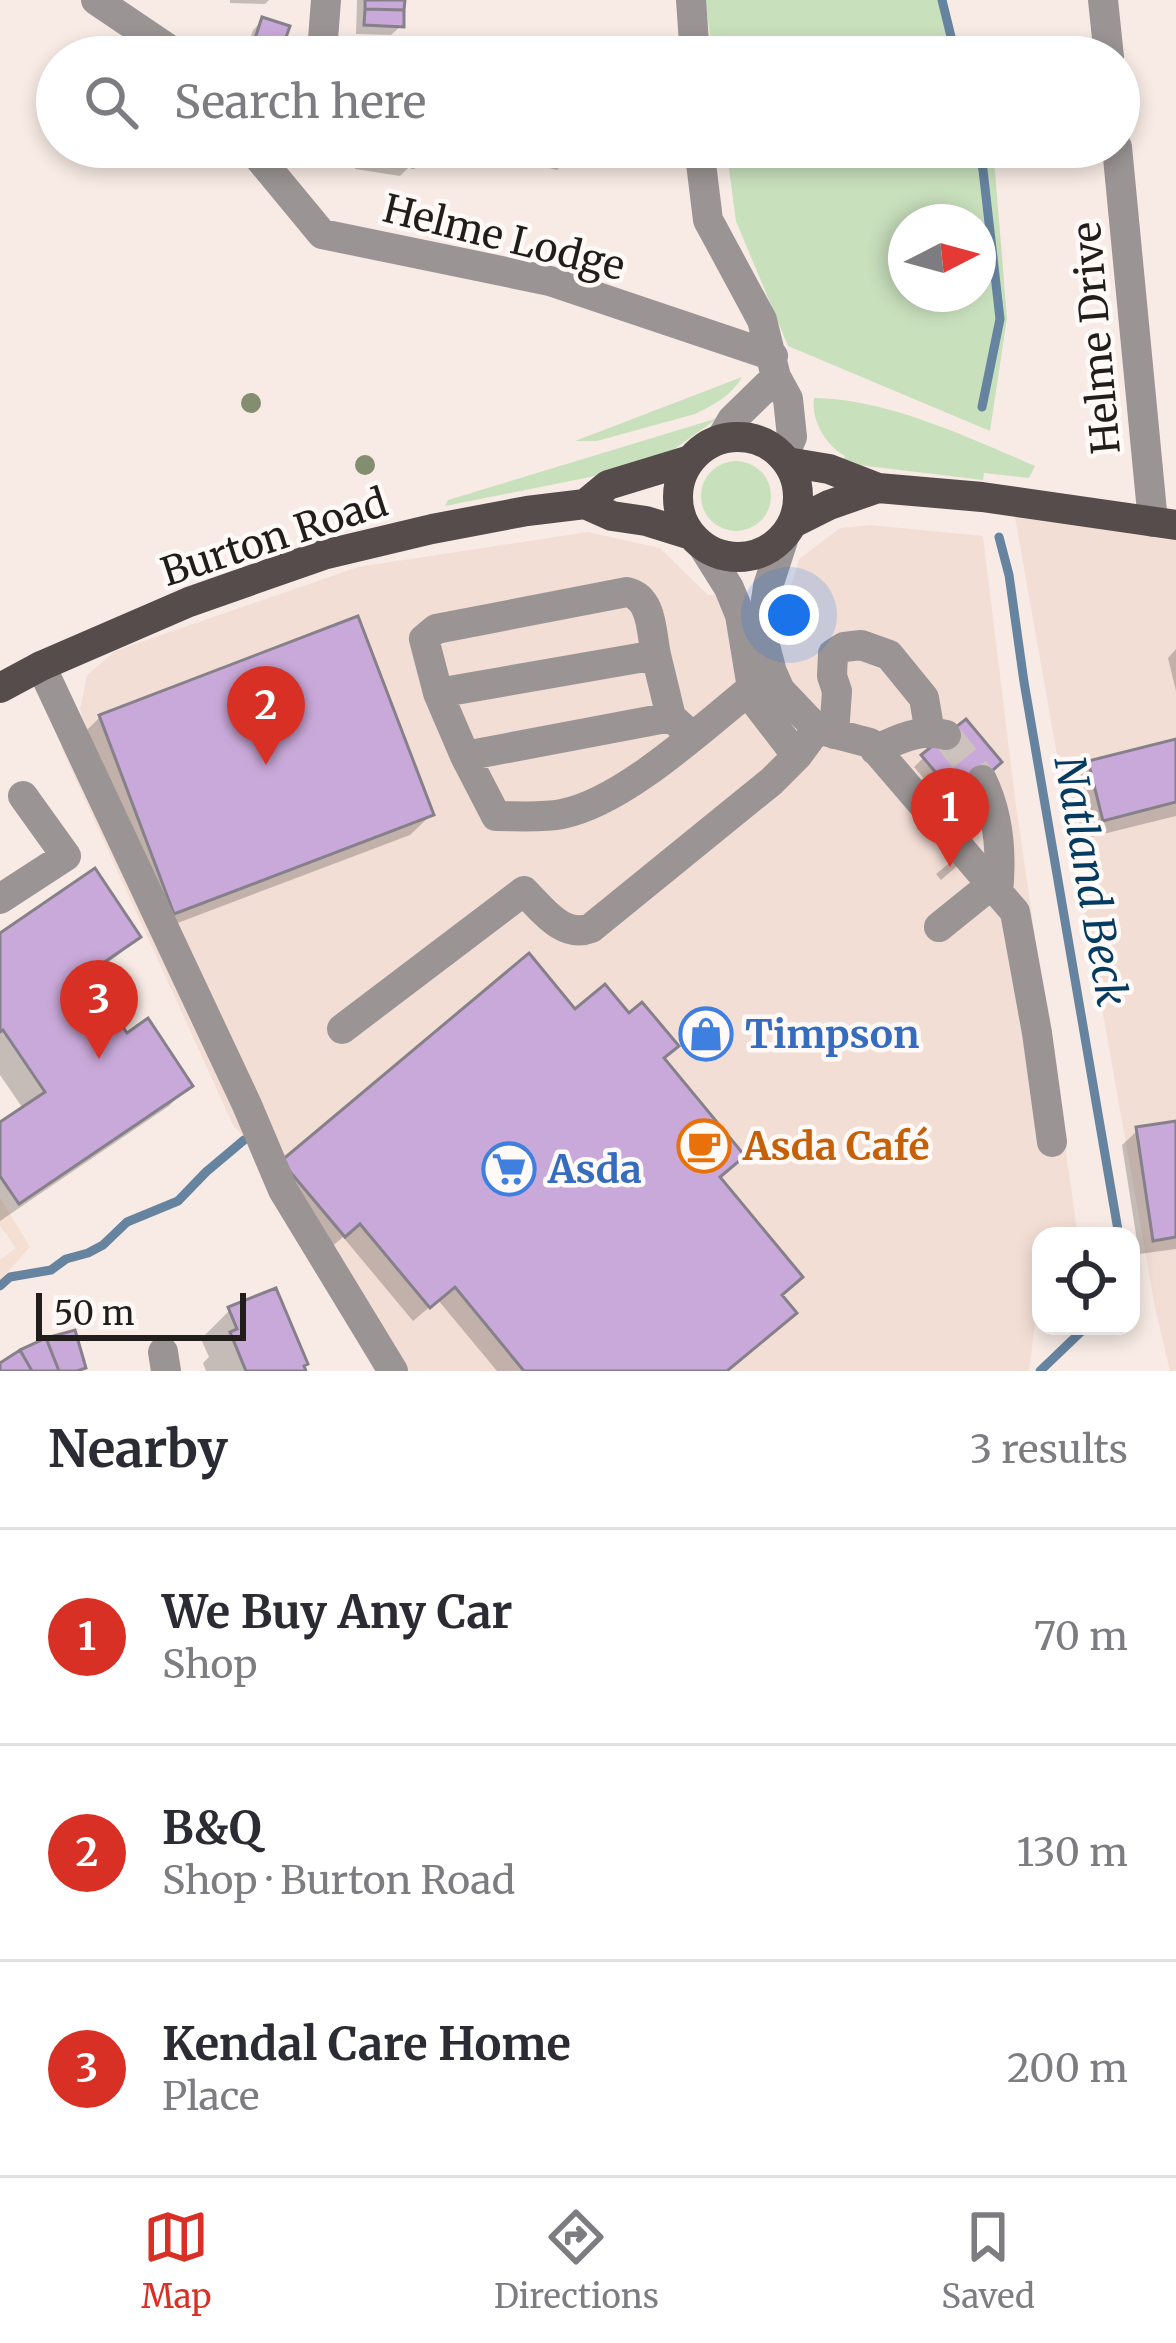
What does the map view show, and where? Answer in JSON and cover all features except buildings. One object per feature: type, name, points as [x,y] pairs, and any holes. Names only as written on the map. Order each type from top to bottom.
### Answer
[{"type":"main road","points":[[788,530],[798,492],[795,476],[770,446],[738,436],[703,447],[690,460],[680,478],[681,518],[698,542],[720,555],[737,558],[770,548],[788,530],[829,505],[878,488]]},
{"type":"main road","points":[[785,459],[878,488],[982,497],[1165,523]]},
{"type":"main road","name":"Burton Road","points":[[585,504],[608,485],[690,460]]},
{"type":"main road","name":"Burton Road","points":[[0,688],[189,602],[323,555],[432,529],[585,504],[698,542]]},
{"type":"street","points":[[96,0],[149,36]]},
{"type":"street","points":[[323,36],[326,0]]},
{"type":"street","points":[[691,0],[694,36]]},
{"type":"street","points":[[1103,0],[1107,36]]},
{"type":"street","name":"Helme Lodge","points":[[267,168],[322,234],[550,280],[775,366]]},
{"type":"street","points":[[702,168],[708,220],[762,320],[788,399],[792,437],[785,459]]},
{"type":"street","name":"Helme Drive","points":[[1120,168],[1165,523]]},
{"type":"street","points":[[721,439],[775,366]]},
{"type":"street","points":[[788,530],[768,586],[761,680],[754,700],[797,756]]},
{"type":"street","points":[[698,542],[729,588],[761,680],[780,690],[826,731],[869,743],[1015,912],[1052,1142]]},
{"type":"street","points":[[682,726],[656,656],[646,604],[637,594],[627,592],[436,629],[424,639],[438,693],[496,816],[560,815],[596,803],[613,793],[682,726],[761,680]]},
{"type":"street","points":[[342,1029],[524,891],[566,928],[580,932],[604,919],[826,731],[837,692],[833,654],[844,647],[861,645],[889,655],[924,698],[938,734],[899,739],[875,750]]},
{"type":"street","points":[[438,693],[656,656]]},
{"type":"street","points":[[41,666],[284,1190],[393,1371]]},
{"type":"street","points":[[465,757],[682,726]]},
{"type":"street","points":[[939,927],[994,889],[1001,866],[991,798],[982,780]]},
{"type":"street","points":[[0,899],[66,856],[23,796]]},
{"type":"shaded area","points":[[1012,501],[1176,529],[1176,1371],[1170,1371],[1156,1313]]},
{"type":"shaded area","points":[[870,525],[983,536],[1077,1227],[1032,1227],[1034,1335],[1029,1371],[374,1371],[254,1146],[234,1127],[61,747],[86,731],[80,709],[87,675],[115,651],[358,567],[588,532],[660,548],[708,595],[788,597],[799,559],[840,528]]},
{"type":"shaded area","points":[[0,1198],[30,1247],[0,1280],[0,1260],[16,1248],[0,1226]]},
{"type":"green space","points":[[705,0],[944,0],[955,36],[710,36]]},
{"type":"green space","points":[[729,168],[995,168],[1007,318],[990,431],[788,346],[736,221]]},
{"type":"green space","points":[[742,377],[722,399],[695,414],[597,441],[575,441]]},
{"type":"green space","points":[[814,398],[898,412],[1035,466],[1029,478],[984,473],[983,480],[842,463],[845,456],[817,423]]},
{"type":"green space","points":[[718,418],[670,452],[620,471],[445,506],[448,500]]},
{"type":"green space","points":[[736,461],[761,471],[771,496],[761,521],[736,531],[711,521],[701,496],[711,471]]},
{"type":"waterway","name":"Natland Beck","points":[[942,0],[951,36]]},
{"type":"waterway","name":"Natland Beck","points":[[982,407],[1000,319],[983,168]]},
{"type":"waterway","name":"Natland Beck","points":[[999,537],[1117,1227]]},
{"type":"waterway","points":[[0,1286],[10,1277],[51,1270],[66,1259],[88,1253],[127,1222],[178,1201],[244,1140]]},
{"type":"waterway","name":"Natland Beck","points":[[1040,1371],[1078,1335]]},
{"type":"tunnel","points":[[946,735],[982,780]]},
{"type":"place","name":"B&Q","points":[[266,765]]},
{"type":"place","name":"We Buy Any Car","points":[[950,867]]},
{"type":"place","name":"Timpson","points":[[706,1034]]},
{"type":"place","name":"Kendal Care Home","points":[[99,1059]]},
{"type":"place","name":"Asda Café","points":[[704,1146]]},
{"type":"place","name":"Asda","points":[[509,1169]]}]
